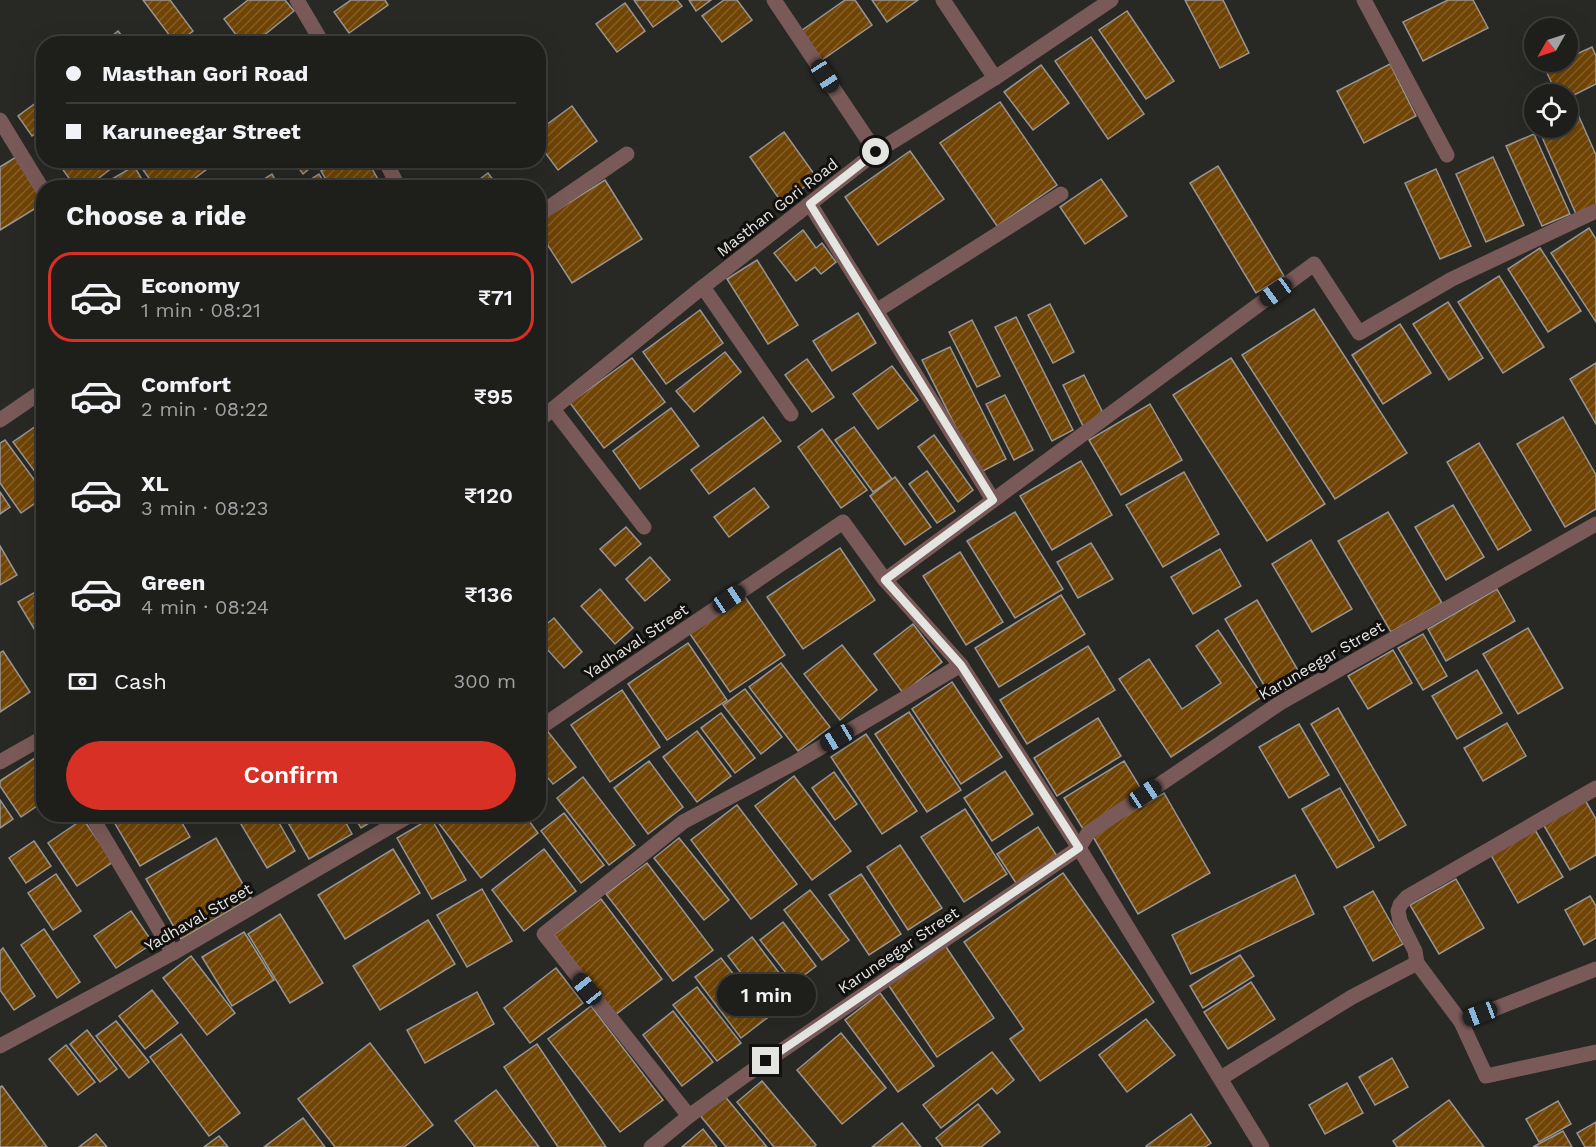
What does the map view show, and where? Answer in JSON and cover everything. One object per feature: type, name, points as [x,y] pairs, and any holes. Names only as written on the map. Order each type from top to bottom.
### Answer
[{"type":"street","points":[[297,0],[318,36]]},
{"type":"street","points":[[774,0],[876,152]]},
{"type":"street","points":[[943,0],[995,78]]},
{"type":"street","name":"Masthan Gori Road","points":[[546,414],[703,286],[876,152],[995,78],[1111,0]]},
{"type":"street","points":[[1364,0],[1447,155]]},
{"type":"street","points":[[0,120],[37,180]]},
{"type":"street","points":[[546,210],[627,154]]},
{"type":"street","points":[[876,311],[1061,194]]},
{"type":"street","points":[[810,204],[993,500]]},
{"type":"street","points":[[1262,1147],[1079,848],[961,665],[885,580],[1314,264],[1359,333],[1452,279],[1596,212]]},
{"type":"street","points":[[703,286],[791,414]]},
{"type":"street","points":[[0,420],[36,395]]},
{"type":"street","points":[[553,409],[644,527]]},
{"type":"street","name":"Yadhaval Street","points":[[546,724],[843,522],[885,580]]},
{"type":"street","name":"Karuneegar Street","points":[[661,1144],[689,1116],[756,1068],[1079,848],[1088,833],[1280,703],[1596,524]]},
{"type":"street","points":[[689,1116],[544,934],[683,822],[796,762],[961,665]]},
{"type":"street","points":[[0,762],[36,742]]},
{"type":"street","points":[[1596,788],[1407,897],[1398,911],[1400,921],[1415,951],[1417,963],[1461,1022],[1486,1076],[1596,1052]]},
{"type":"street","name":"Yadhaval Street","points":[[0,1047],[173,953],[398,822]]},
{"type":"street","points":[[96,824],[173,953]]},
{"type":"street","points":[[1221,1078],[1352,997],[1417,963]]},
{"type":"street","points":[[1461,1022],[1596,969]]},
{"type":"building","points":[[143,0],[170,0],[193,31],[186,36],[170,36]]},
{"type":"building","points":[[248,0],[285,0],[294,11],[263,36],[237,36],[224,19]]},
{"type":"building","points":[[351,0],[385,0],[388,5],[349,33],[334,12]]},
{"type":"building","points":[[634,0],[677,0],[682,6],[653,27]]},
{"type":"building","points":[[689,0],[711,0],[696,11]]},
{"type":"building","points":[[724,0],[737,0],[752,20],[722,42],[702,16]]},
{"type":"building","points":[[845,0],[855,0],[872,25],[822,60],[801,31]]},
{"type":"building","points":[[872,0],[918,0],[887,22]]},
{"type":"building","points":[[1185,0],[1223,0],[1249,53],[1220,68]]},
{"type":"building","points":[[1448,0],[1473,0],[1488,28],[1423,61],[1403,22]]},
{"type":"building","points":[[625,3],[645,31],[617,52],[596,24]]},
{"type":"building","points":[[1127,11],[1174,81],[1146,99],[1099,30]]},
{"type":"building","points":[[118,31],[122,36],[112,36]]},
{"type":"building","points":[[1091,37],[1144,114],[1108,139],[1055,61]]},
{"type":"building","points":[[1592,47],[1596,56],[1596,84],[1578,93],[1578,84],[1552,84],[1546,72],[1578,72],[1578,53]]},
{"type":"building","points":[[1390,64],[1416,116],[1364,143],[1337,91]]},
{"type":"building","points":[[1041,65],[1069,103],[1033,130],[1004,92]]},
{"type":"building","points":[[1000,102],[1057,185],[997,226],[940,143]]},
{"type":"building","points":[[36,103],[36,133],[32,136],[18,116]]},
{"type":"building","points":[[572,106],[597,141],[558,170],[546,154],[546,125]]},
{"type":"building","points":[[1578,114],[1596,155],[1596,205],[1576,214],[1542,138],[1578,138]]},
{"type":"building","points":[[784,132],[817,178],[782,203],[750,157]]},
{"type":"building","points":[[1525,138],[1536,138],[1570,214],[1542,226],[1506,146]]},
{"type":"building","points":[[910,151],[944,199],[878,245],[845,197]]},
{"type":"building","points":[[16,157],[36,188],[36,208],[0,230],[0,167]]},
{"type":"building","points":[[1493,157],[1524,225],[1486,242],[1456,174]]},
{"type":"building","points":[[1218,166],[1284,276],[1256,293],[1190,183]]},
{"type":"building","points":[[62,168],[112,168],[96,180],[70,180]]},
{"type":"building","points":[[131,168],[135,168],[142,180],[110,180]]},
{"type":"building","points":[[142,168],[208,168],[193,180],[150,180]]},
{"type":"building","points":[[299,168],[310,168],[303,174]]},
{"type":"building","points":[[326,168],[372,168],[378,180],[326,180],[321,171]]},
{"type":"building","points":[[1436,169],[1471,246],[1440,259],[1405,183]]},
{"type":"building","points":[[488,173],[493,180],[479,180]]},
{"type":"building","points":[[272,174],[275,180],[263,180]]},
{"type":"building","points":[[319,174],[322,180],[310,180]]},
{"type":"building","points":[[1101,179],[1127,216],[1085,244],[1060,207]]},
{"type":"building","points":[[605,180],[642,239],[572,283],[546,242],[546,217]]},
{"type":"building","points":[[1589,228],[1596,239],[1596,322],[1551,253]]},
{"type":"building","points":[[803,230],[816,248],[822,243],[836,262],[821,274],[815,267],[796,281],[774,253]]},
{"type":"building","points":[[1540,248],[1581,311],[1548,332],[1508,269]]},
{"type":"building","points":[[757,260],[798,325],[768,344],[727,279]]},
{"type":"building","points":[[1499,276],[1544,347],[1503,373],[1458,302]]},
{"type":"building","points":[[1448,302],[1483,358],[1449,380],[1413,324]]},
{"type":"building","points":[[1050,304],[1074,352],[1053,363],[1028,315]]},
{"type":"building","points":[[1314,309],[1407,453],[1335,499],[1242,355]]},
{"type":"building","points":[[700,310],[723,343],[666,384],[643,352]]},
{"type":"building","points":[[858,313],[876,343],[832,371],[813,341]]},
{"type":"building","points":[[1016,317],[1073,430],[1052,441],[995,327]]},
{"type":"building","points":[[972,320],[1000,376],[977,387],[949,332]]},
{"type":"building","points":[[1400,324],[1431,373],[1383,404],[1352,355]]},
{"type":"building","points":[[950,347],[1006,459],[979,473],[922,360]]},
{"type":"building","points":[[725,352],[741,372],[694,412],[676,391]]},
{"type":"building","points":[[632,358],[665,402],[604,448],[570,403]]},
{"type":"building","points":[[1231,358],[1325,504],[1267,541],[1173,395]]},
{"type":"building","points":[[807,359],[834,397],[812,412],[785,375]]},
{"type":"building","points":[[1596,363],[1596,424],[1570,379]]},
{"type":"building","points":[[892,366],[918,400],[878,429],[853,394]]},
{"type":"building","points":[[1084,375],[1104,415],[1083,426],[1063,385]]},
{"type":"building","points":[[1005,395],[1033,450],[1014,460],[986,404]]},
{"type":"building","points":[[1150,404],[1182,460],[1121,495],[1089,440]]},
{"type":"building","points":[[671,408],[699,446],[640,489],[613,451]]},
{"type":"building","points":[[763,417],[781,441],[709,494],[691,470]]},
{"type":"building","points":[[1563,417],[1596,475],[1596,509],[1565,527],[1517,444]]},
{"type":"building","points":[[36,426],[36,473],[13,442]]},
{"type":"building","points":[[854,427],[892,479],[873,492],[835,440]]},
{"type":"building","points":[[822,429],[867,490],[841,508],[798,447]]},
{"type":"building","points":[[934,435],[973,490],[958,502],[918,447]]},
{"type":"building","points":[[5,440],[36,482],[36,503],[21,513],[0,483],[0,443]]},
{"type":"building","points":[[1479,443],[1531,530],[1498,550],[1447,462]]},
{"type":"building","points":[[1081,461],[1112,515],[1052,550],[1020,496]]},
{"type":"building","points":[[927,471],[955,511],[937,523],[909,484]]},
{"type":"building","points":[[1184,472],[1219,534],[1163,567],[1126,505]]},
{"type":"building","points":[[895,477],[931,527],[905,545],[870,496]]},
{"type":"building","points":[[754,488],[769,507],[729,537],[714,517]]},
{"type":"building","points":[[0,492],[10,507],[0,514]]},
{"type":"building","points":[[1453,505],[1484,557],[1446,580],[1415,527]]},
{"type":"building","points":[[1015,512],[1063,589],[1015,618],[967,541]]},
{"type":"building","points":[[1388,512],[1442,603],[1391,632],[1338,541]]},
{"type":"building","points":[[626,527],[641,544],[615,566],[600,549]]},
{"type":"building","points":[[1311,540],[1352,609],[1312,632],[1272,564]]},
{"type":"building","points":[[1091,543],[1113,579],[1078,598],[1057,562]]},
{"type":"building","points":[[0,546],[17,575],[0,585]]},
{"type":"building","points":[[840,548],[875,600],[803,649],[767,597]]},
{"type":"building","points":[[1220,549],[1241,586],[1193,614],[1171,577]]},
{"type":"building","points":[[960,552],[1003,622],[966,645],[923,576]]},
{"type":"building","points":[[650,557],[670,580],[645,601],[626,579]]},
{"type":"building","points":[[600,589],[633,628],[615,644],[581,606]]},
{"type":"building","points":[[1497,589],[1515,621],[1446,661],[1428,629]]},
{"type":"building","points":[[36,592],[36,632],[18,602]]},
{"type":"building","points":[[1061,595],[1085,634],[999,687],[975,648]]},
{"type":"building","points":[[745,597],[785,655],[730,692],[690,634]]},
{"type":"building","points":[[1257,600],[1303,679],[1271,697],[1225,619]]},
{"type":"building","points":[[554,618],[582,652],[564,668],[546,648],[546,624]]},
{"type":"building","points":[[913,624],[942,662],[903,693],[874,654]]},
{"type":"building","points":[[1528,628],[1563,688],[1518,714],[1483,654]]},
{"type":"building","points":[[1218,630],[1263,696],[1171,757],[1119,679],[1149,659],[1182,709],[1221,683],[1196,646]]},
{"type":"building","points":[[1423,634],[1447,676],[1423,690],[1398,648]]},
{"type":"building","points":[[688,643],[727,700],[667,740],[628,684]]},
{"type":"building","points":[[842,645],[877,690],[840,720],[804,674]]},
{"type":"building","points":[[1088,646],[1115,690],[1027,744],[1000,700]]},
{"type":"building","points":[[1393,650],[1412,683],[1368,709],[1348,676]]},
{"type":"building","points":[[3,651],[30,692],[0,712],[0,653]]},
{"type":"building","points":[[781,663],[830,727],[798,751],[749,687]]},
{"type":"building","points":[[1477,670],[1502,713],[1457,739],[1432,696]]},
{"type":"building","points":[[952,682],[1002,757],[961,784],[912,709]]},
{"type":"building","points":[[745,689],[782,737],[761,754],[723,705]]},
{"type":"building","points":[[622,690],[660,747],[610,782],[571,725]]},
{"type":"building","points":[[1338,708],[1406,825],[1379,841],[1311,724]]},
{"type":"building","points":[[909,712],[961,790],[927,812],[875,734]]},
{"type":"building","points":[[721,713],[755,758],[735,773],[701,728]]},
{"type":"building","points":[[1098,718],[1121,756],[1057,796],[1034,758]]},
{"type":"building","points":[[1507,723],[1526,756],[1483,781],[1464,748]]},
{"type":"building","points":[[1299,724],[1329,775],[1289,798],[1259,747]]},
{"type":"building","points":[[546,729],[576,767],[553,784],[546,776]]},
{"type":"building","points":[[697,731],[731,776],[697,802],[663,757]]},
{"type":"building","points":[[866,734],[917,811],[882,834],[831,757]]},
{"type":"building","points":[[36,757],[36,807],[21,817],[0,786],[0,781]]},
{"type":"building","points":[[649,761],[683,807],[648,834],[614,788]]},
{"type":"building","points":[[1124,761],[1143,792],[1083,829],[1064,798]]},
{"type":"building","points":[[1005,771],[1033,814],[992,841],[964,798]]},
{"type":"building","points":[[834,772],[857,804],[835,820],[812,788]]},
{"type":"building","points":[[794,776],[851,851],[812,880],[755,806]]},
{"type":"building","points":[[583,777],[635,845],[609,865],[557,798]]},
{"type":"building","points":[[1340,788],[1374,847],[1337,868],[1302,809]]},
{"type":"building","points":[[1164,793],[1210,873],[1138,914],[1092,835]]},
{"type":"building","points":[[0,800],[13,819],[0,828]]},
{"type":"building","points":[[1585,800],[1596,819],[1596,855],[1570,870],[1543,824]]},
{"type":"building","points":[[737,805],[797,884],[751,919],[691,840]]},
{"type":"building","points":[[965,809],[1007,874],[964,902],[921,837]]},
{"type":"building","points":[[564,813],[604,865],[581,883],[541,831]]},
{"type":"building","points":[[79,822],[85,822],[113,862],[77,886],[48,843]]},
{"type":"building","points":[[114,822],[182,822],[190,837],[140,866]]},
{"type":"building","points":[[240,822],[279,822],[295,851],[267,868]]},
{"type":"building","points":[[288,822],[345,822],[352,834],[309,859]]},
{"type":"building","points":[[358,822],[371,822],[361,828]]},
{"type":"building","points":[[424,822],[433,822],[466,880],[432,899],[397,838]]},
{"type":"building","points":[[438,822],[530,822],[538,833],[481,878]]},
{"type":"building","points":[[1038,827],[1057,856],[1016,883],[997,854]]},
{"type":"building","points":[[1535,830],[1563,877],[1518,903],[1491,855]]},
{"type":"building","points":[[216,838],[251,898],[181,939],[146,879]]},
{"type":"building","points":[[679,838],[729,900],[704,920],[654,858]]},
{"type":"building","points":[[34,841],[51,866],[26,883],[9,858]]},
{"type":"building","points":[[900,845],[942,908],[908,930],[867,867]]},
{"type":"building","points":[[393,849],[420,893],[345,939],[318,895]]},
{"type":"building","points":[[544,849],[576,891],[524,931],[492,890]]},
{"type":"building","points":[[647,863],[713,950],[673,981],[606,894]]},
{"type":"building","points":[[1063,873],[1154,1002],[1040,1081],[1010,1039],[1024,1029],[964,942]]},
{"type":"building","points":[[56,874],[81,911],[53,930],[28,893]]},
{"type":"building","points":[[861,874],[901,934],[869,955],[829,895]]},
{"type":"building","points":[[1295,875],[1314,914],[1191,974],[1172,935]]},
{"type":"building","points":[[1456,879],[1484,928],[1439,954],[1410,905]]},
{"type":"building","points":[[482,889],[512,941],[467,967],[437,915]]},
{"type":"building","points":[[810,890],[849,940],[822,960],[784,910]]},
{"type":"building","points":[[1373,891],[1403,944],[1373,961],[1344,907]]},
{"type":"building","points":[[1590,896],[1596,906],[1596,938],[1584,945],[1565,910]]},
{"type":"building","points":[[601,899],[662,979],[615,1015],[554,935]]},
{"type":"building","points":[[131,911],[153,943],[116,968],[94,936]]},
{"type":"building","points":[[280,914],[323,983],[290,1003],[248,934]]},
{"type":"building","points":[[428,920],[455,964],[380,1010],[353,966]]},
{"type":"building","points":[[783,922],[816,966],[794,983],[760,940]]},
{"type":"building","points":[[44,929],[80,982],[57,998],[21,945]]},
{"type":"building","points":[[244,932],[274,980],[232,1006],[202,957]]},
{"type":"building","points":[[752,937],[793,991],[769,1010],[728,956]]},
{"type":"building","points":[[944,944],[994,1018],[937,1057],[887,983]]},
{"type":"building","points":[[3,948],[35,996],[14,1010],[0,990],[0,951]]},
{"type":"building","points":[[1240,955],[1254,976],[1203,1008],[1190,986]]},
{"type":"building","points":[[191,956],[235,1013],[207,1035],[163,978]]},
{"type":"building","points":[[721,958],[767,1018],[741,1038],[695,977]]},
{"type":"building","points":[[556,968],[583,1003],[530,1043],[504,1008]]},
{"type":"building","points":[[1251,982],[1275,1019],[1228,1049],[1204,1012]]},
{"type":"building","points":[[697,987],[741,1043],[717,1061],[673,1005]]},
{"type":"building","points":[[152,990],[178,1023],[145,1049],[119,1016]]},
{"type":"building","points":[[477,992],[494,1024],[425,1063],[407,1030]]},
{"type":"building","points":[[880,993],[934,1066],[898,1092],[845,1020]]},
{"type":"building","points":[[591,1006],[663,1100],[620,1132],[548,1039]]},
{"type":"building","points":[[673,1011],[713,1062],[682,1086],[643,1035]]},
{"type":"building","points":[[1146,1019],[1175,1055],[1127,1092],[1099,1055]]},
{"type":"building","points":[[116,1021],[149,1062],[129,1078],[96,1036]]},
{"type":"building","points":[[87,1030],[117,1069],[100,1082],[70,1044]]},
{"type":"building","points":[[841,1033],[886,1088],[842,1124],[797,1070]]},
{"type":"building","points":[[181,1034],[240,1113],[209,1136],[150,1057]]},
{"type":"building","points":[[370,1043],[433,1125],[404,1147],[335,1147],[298,1099]]},
{"type":"building","points":[[537,1044],[606,1147],[558,1147],[504,1067]]},
{"type":"building","points":[[66,1045],[95,1082],[78,1095],[49,1059]]},
{"type":"building","points":[[992,1052],[1014,1080],[997,1094],[992,1088],[941,1128],[923,1105]]},
{"type":"building","points":[[1392,1058],[1408,1087],[1375,1105],[1359,1077]]},
{"type":"building","points":[[762,1081],[816,1145],[814,1147],[774,1147],[737,1102]]},
{"type":"building","points":[[1347,1083],[1363,1113],[1325,1134],[1309,1105]]},
{"type":"building","points":[[2,1086],[47,1147],[0,1147],[0,1087]]},
{"type":"building","points":[[718,1088],[767,1147],[726,1147],[694,1108]]},
{"type":"building","points":[[496,1090],[539,1147],[475,1147],[455,1121]]},
{"type":"building","points":[[1449,1100],[1484,1147],[1397,1147],[1393,1141]]},
{"type":"building","points":[[1558,1101],[1571,1124],[1539,1142],[1526,1119]]},
{"type":"building","points":[[978,1104],[1000,1132],[981,1147],[943,1147],[936,1138]]},
{"type":"building","points":[[1191,1114],[1211,1143],[1205,1147],[1146,1146]]},
{"type":"building","points":[[303,1118],[325,1147],[264,1147]]},
{"type":"building","points":[[1596,1122],[1596,1147],[1585,1147],[1577,1133]]},
{"type":"building","points":[[902,1123],[921,1147],[872,1147]]},
{"type":"building","points":[[703,1129],[717,1147],[682,1147]]},
{"type":"building","points":[[1563,1131],[1572,1147],[1533,1147]]},
{"type":"building","points":[[96,1134],[107,1147],[79,1147]]},
{"type":"building","points":[[219,1136],[228,1147],[204,1147]]},
{"type":"route","points":[[766,1061],[1079,848],[961,665],[885,580],[993,500],[810,204],[876,152]]}]
